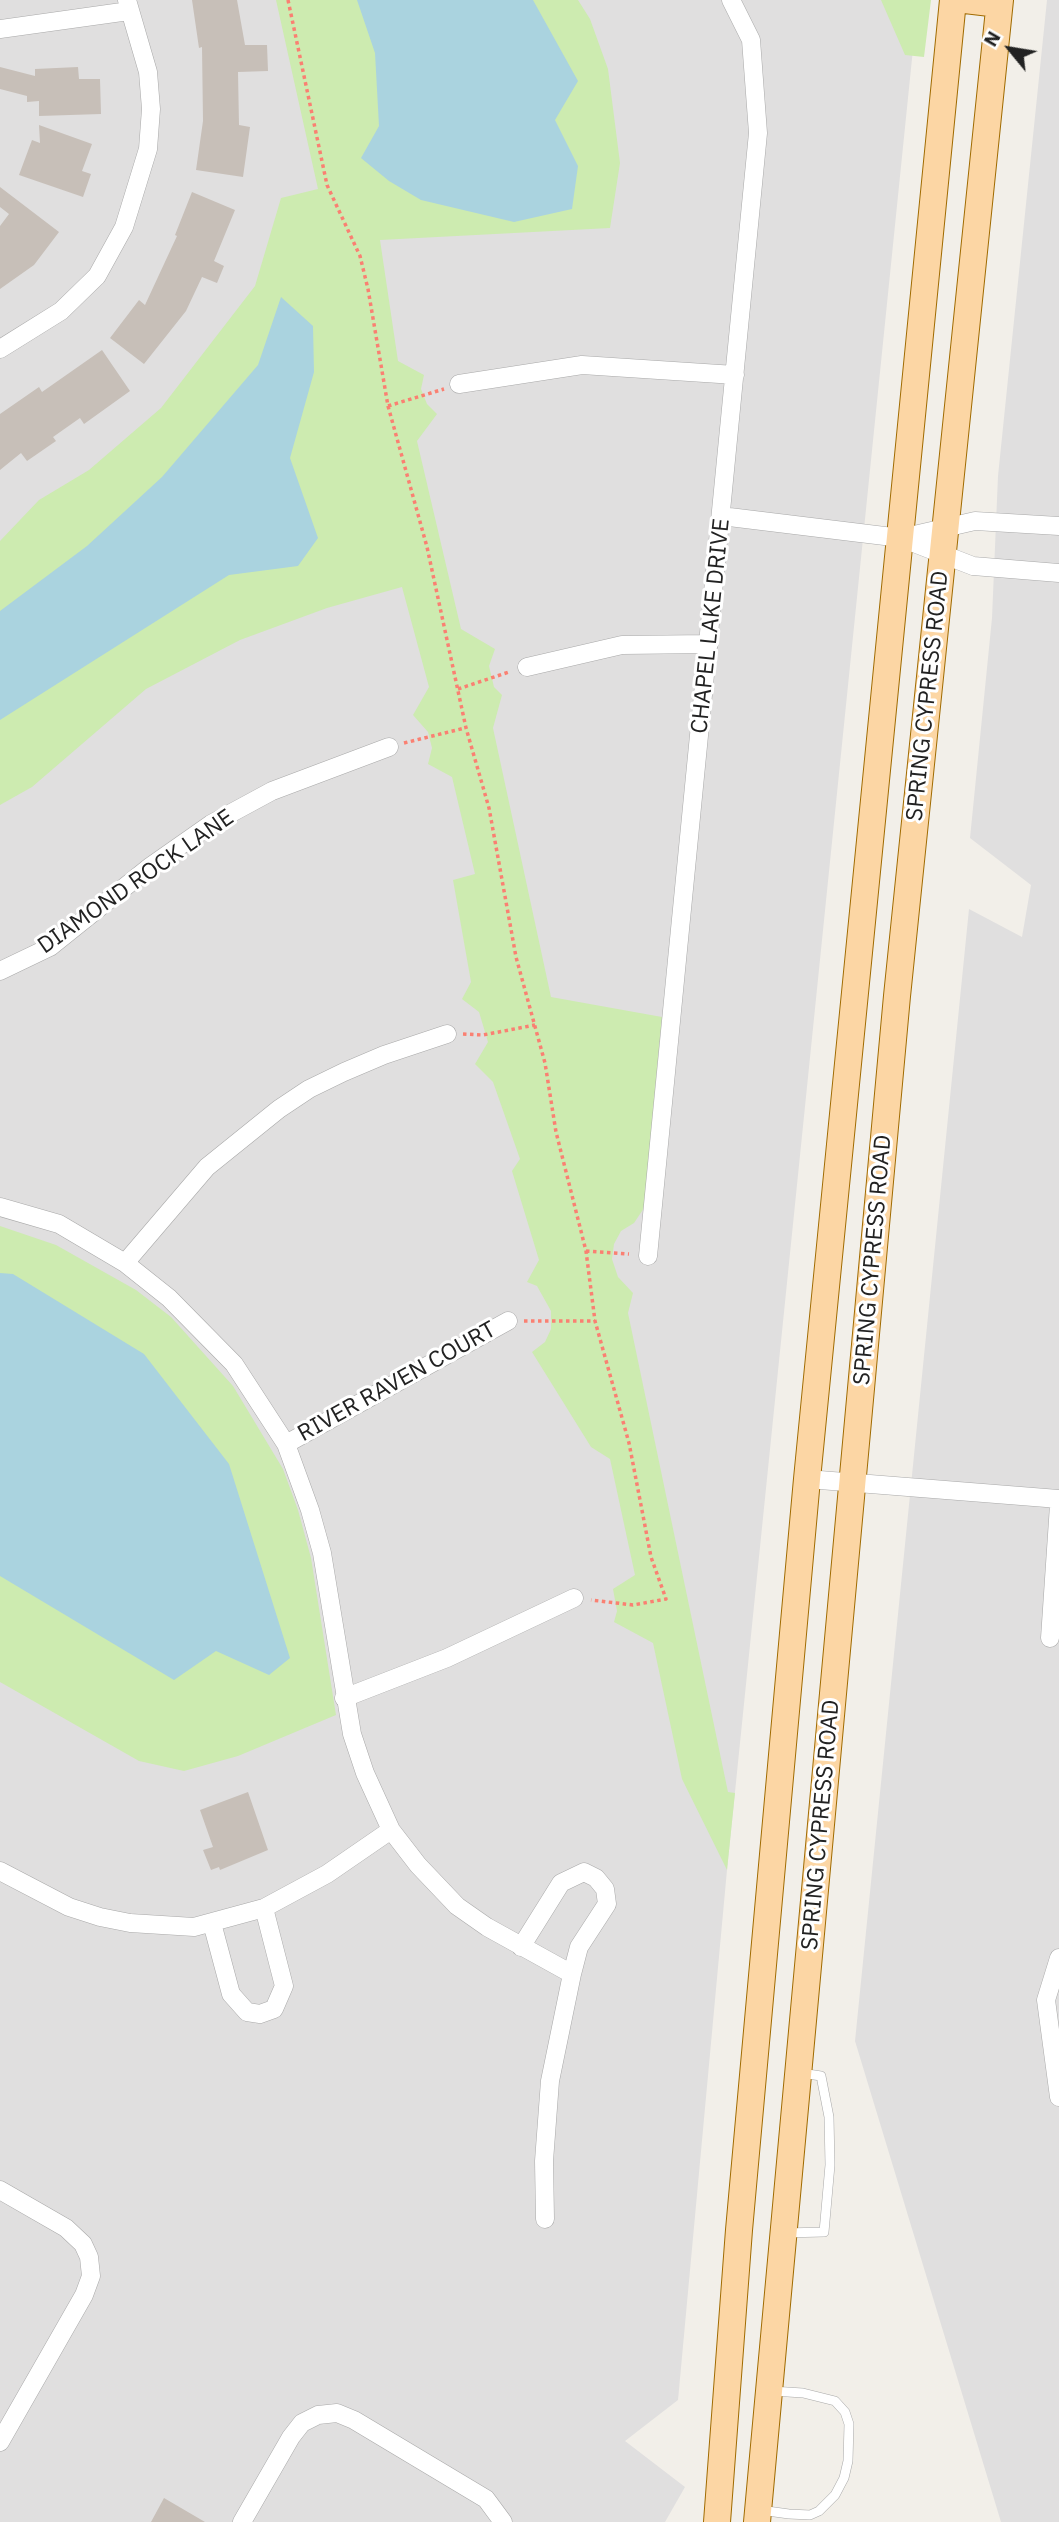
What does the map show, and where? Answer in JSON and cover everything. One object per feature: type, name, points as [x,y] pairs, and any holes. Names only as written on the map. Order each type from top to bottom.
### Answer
[{"type":"main road","name":"SPRING CYPRESS ROAD","points":[[717,2522],[740,2230],[807,1479],[953,0]]},
{"type":"main road","points":[[965,0],[999,2]]},
{"type":"main road","name":"SPRING CYPRESS ROAD","points":[[758,2516],[897,996],[999,2]]},
{"type":"main road","points":[[854,993],[897,996]]},
{"type":"main road","points":[[740,2230],[783,2233]]},
{"type":"street","name":"CHAPEL LAKE DRIVE","points":[[648,1255],[758,133],[751,40],[731,0]]},
{"type":"street","points":[[0,29],[128,6],[146,62],[150,109],[148,149],[124,227],[97,276],[61,312],[0,349]]},
{"type":"street","points":[[459,384],[582,365],[735,375]]},
{"type":"street","points":[[721,516],[901,538],[973,566],[1059,573]]},
{"type":"street","points":[[901,538],[975,521],[1059,526]]},
{"type":"street","points":[[527,667],[622,645],[709,644]]},
{"type":"street","name":"DIAMOND ROCK LANE","points":[[0,971],[50,947],[151,866],[211,824],[272,791],[389,747]]},
{"type":"street","points":[[125,1263],[207,1167],[278,1109],[344,1072],[447,1034]]},
{"type":"street","points":[[0,1207],[59,1224],[125,1263],[169,1297],[234,1364],[286,1444],[323,1553],[344,1698],[365,1773],[391,1830],[418,1865],[457,1906],[521,1947],[572,1974]]},
{"type":"street","name":"RIVER RAVEN COURT","points":[[286,1444],[508,1321]]},
{"type":"street","points":[[807,1479],[1059,1499]]},
{"type":"street","points":[[1050,1638],[1059,1505]]},
{"type":"street","points":[[344,1698],[470,1648],[574,1598]]},
{"type":"street","points":[[0,1871],[69,1907],[100,1917],[130,1923],[184,1926],[212,1923],[264,1908],[327,1874],[391,1830]]},
{"type":"street","points":[[521,1947],[561,1883],[584,1872],[596,1878],[605,1889],[607,1904],[579,1947],[546,2116],[545,2219]]},
{"type":"street","points":[[212,1923],[230,1994],[247,2012],[260,2014],[274,2009],[284,1986],[264,1908]]},
{"type":"street","points":[[1059,1958],[1046,2000],[1059,2097]]},
{"type":"street","points":[[0,2190],[66,2228],[83,2244],[89,2258],[91,2276],[84,2295],[0,2442]]},
{"type":"street","points":[[242,2522],[291,2437],[302,2423],[317,2415],[337,2413],[354,2420],[486,2499],[503,2522]]},
{"type":"lane","points":[[783,2233],[824,2232],[830,2165],[829,2117],[821,2076],[798,2072]]},
{"type":"lane","points":[[758,2516],[799,2515],[819,2511],[835,2495],[844,2478],[850,2438],[845,2412],[835,2401],[803,2393],[769,2391]]},
{"type":"path","points":[[288,0],[327,185],[360,256],[368,289],[388,406],[427,547],[466,728],[489,808],[516,957],[536,1025],[556,1132],[586,1251],[595,1321],[629,1443],[651,1557],[666,1599],[632,1605],[574,1598]]},
{"type":"path","points":[[388,406],[459,384]]},
{"type":"path","points":[[458,689],[527,667]]},
{"type":"path","points":[[389,747],[466,728]]},
{"type":"path","points":[[447,1034],[483,1035],[536,1025]]},
{"type":"path","points":[[586,1251],[648,1255]]},
{"type":"path","points":[[508,1321],[595,1321]]},
{"type":"shaded area","points":[[0,0],[918,0],[727,1870],[678,2400],[625,2441],[685,2487],[665,2522],[0,2522]]},
{"type":"shaded area","points":[[1047,0],[1059,0],[1059,2522],[1001,2522],[855,2041],[969,909],[1022,937],[1031,885],[970,838],[992,618],[998,476]]},
{"type":"green space","points":[[276,0],[578,0],[590,19],[608,69],[620,163],[610,228],[380,240],[398,361],[424,375],[421,389],[427,404],[437,414],[417,441],[461,629],[495,649],[489,666],[494,687],[502,695],[493,728],[551,997],[662,1017],[644,1208],[634,1223],[621,1231],[614,1244],[612,1259],[618,1277],[633,1293],[628,1313],[728,1792],[735,1793],[727,1870],[682,1779],[653,1643],[614,1622],[617,1611],[613,1589],[635,1575],[610,1459],[591,1447],[532,1352],[545,1342],[551,1329],[551,1311],[537,1286],[527,1282],[539,1260],[512,1171],[520,1159],[493,1082],[475,1064],[488,1042],[479,1012],[462,999],[471,982],[453,880],[475,874],[452,777],[428,764],[432,748],[428,732],[413,715],[429,687],[402,587],[327,608],[240,640],[146,689],[32,787],[0,805],[0,541],[39,500],[89,470],[161,408],[255,286],[281,198],[318,189]]},
{"type":"green space","points":[[881,0],[931,0],[924,57],[905,55]]},
{"type":"green space","points":[[0,1226],[56,1245],[136,1290],[171,1317],[233,1386],[283,1469],[298,1510],[311,1558],[336,1715],[238,1756],[184,1771],[139,1761],[0,1682]]},
{"type":"water","points":[[357,0],[533,0],[578,81],[555,120],[578,166],[572,209],[514,222],[421,200],[389,181],[361,158],[379,126],[375,53]]},
{"type":"water","points":[[281,297],[313,326],[314,372],[290,458],[318,538],[298,566],[229,575],[0,720],[0,611],[87,546],[162,477],[258,365]]},
{"type":"water","points":[[0,1273],[13,1274],[144,1354],[229,1464],[290,1658],[269,1675],[216,1651],[174,1680],[0,1576]]},
{"type":"building","points":[[192,0],[237,0],[245,45],[267,45],[268,71],[238,72],[239,125],[250,127],[243,177],[196,170],[203,121],[202,47],[199,48]]},
{"type":"building","points":[[0,67],[35,76],[35,69],[78,67],[79,79],[100,79],[101,114],[39,116],[39,101],[27,102],[27,96],[0,89]]},
{"type":"building","points":[[39,125],[92,144],[82,171],[91,174],[83,197],[19,175],[32,140],[40,143]]},
{"type":"building","points":[[0,187],[59,232],[34,265],[0,289],[0,226],[9,214],[0,207]]},
{"type":"building","points":[[192,192],[235,210],[214,261],[224,266],[217,283],[202,277],[186,311],[144,364],[110,338],[139,300],[145,305],[177,236],[175,235]]},
{"type":"building","points":[[102,350],[130,391],[84,424],[80,418],[53,437],[56,441],[27,461],[21,453],[0,470],[0,414],[39,387],[42,392]]},
{"type":"building","points":[[248,1792],[268,1850],[220,1870],[219,1867],[211,1870],[203,1850],[213,1847],[200,1810]]},
{"type":"building","points":[[164,2498],[205,2522],[151,2522]]}]
